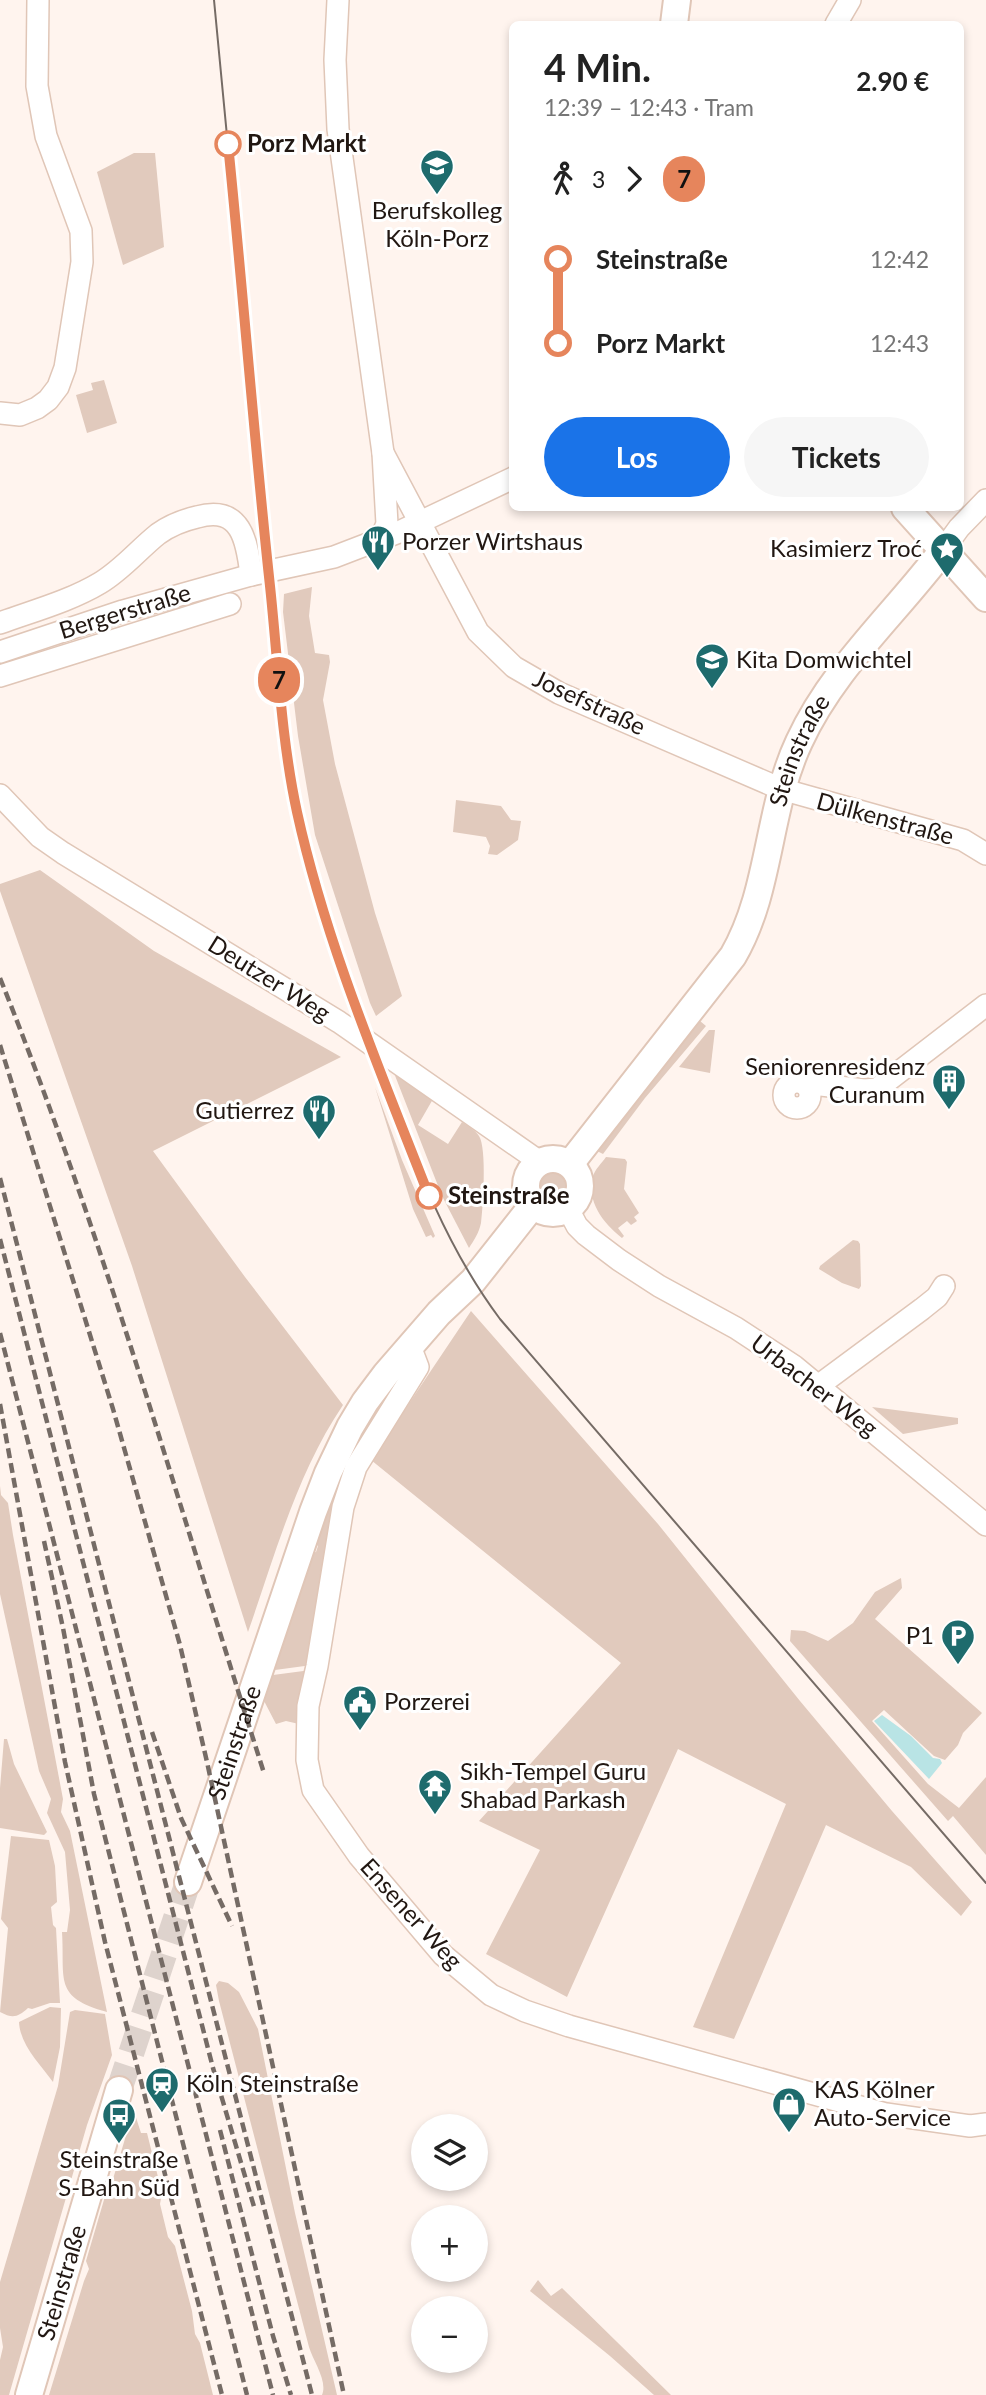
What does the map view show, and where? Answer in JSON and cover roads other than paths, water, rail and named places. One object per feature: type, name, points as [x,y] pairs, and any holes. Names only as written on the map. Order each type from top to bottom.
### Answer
[{"type":"main road","points":[[674,21],[677,0]]},
{"type":"main road","points":[[908,511],[986,598]]},
{"type":"main road","name":"Steinstraße","points":[[570,1164],[733,956],[744,936],[768,852],[780,789],[798,743],[822,698],[943,550]]},
{"type":"main road","points":[[551,1159],[570,1164],[580,1178],[581,1187],[575,1203],[568,1209],[550,1214],[530,1196],[529,1174],[540,1163],[551,1159]]},
{"type":"main road","name":"Steinstraße","points":[[188,1882],[328,1473],[349,1427],[365,1402],[439,1313],[457,1281],[530,1196]]},
{"type":"main road","name":"Steinstraße","points":[[29,2395],[119,2090]]},
{"type":"street","points":[[0,413],[20,415],[37,408],[48,400],[58,387],[65,368],[82,262],[81,231],[46,136],[37,86],[38,0]]},
{"type":"street","name":"Josefstraße","points":[[338,0],[335,60],[338,129],[383,453],[387,524],[380,540]]},
{"type":"street","points":[[838,21],[850,0]]},
{"type":"street","name":"Josefstraße","points":[[383,453],[478,632],[514,667],[559,693],[780,789]]},
{"type":"street","name":"Bergerstraße","points":[[0,652],[123,611],[251,575],[328,559],[421,523],[509,480]]},
{"type":"street","name":"Steinstraße","points":[[943,550],[960,527],[986,500]]},
{"type":"street","name":"Bergerstraße","points":[[0,623],[74,596],[101,583],[161,532],[188,519],[210,513],[226,516],[236,523],[245,539],[251,575]]},
{"type":"street","name":"Bergerstraße","points":[[0,676],[230,604]]},
{"type":"street","name":"Dülkenstraße","points":[[780,789],[963,840],[986,855]]},
{"type":"street","name":"Deutzer Weg","points":[[0,795],[40,837],[63,853],[339,1022],[540,1163]]},
{"type":"street","points":[[804,1083],[877,1089],[986,1004]]},
{"type":"street","name":"Urbacher Weg","points":[[568,1209],[577,1226],[619,1260],[659,1286],[745,1333],[794,1366],[986,1525]]},
{"type":"street","points":[[818,1386],[922,1309],[937,1297],[944,1286]]},
{"type":"street","name":"Ensener Weg","points":[[410,1346],[418,1367],[356,1467],[344,1507],[308,1706],[307,1760],[313,1790],[359,1856],[443,1955],[491,1995],[525,2011],[886,2115],[970,2126],[986,2124]]},
{"type":"water","points":[[882,1715],[911,1736],[933,1758],[940,1759],[942,1763],[929,1779],[874,1721]]},
{"type":"tunnel","points":[[119,2090],[188,1882]]},
{"type":"tram line","points":[[214,0],[281,702],[292,779],[307,854],[323,910],[419,1171],[447,1232],[480,1291],[500,1319],[986,1883]]},
{"type":"tram line","name":"7","points":[[228,144],[274,636],[297,810],[320,899],[356,1004],[429,1196]]},
{"type":"railway","points":[[0,978],[38,1076],[107,1273],[264,1773]]},
{"type":"railway","points":[[0,1045],[113,1409],[180,1645],[344,2395]]},
{"type":"railway","points":[[0,1178],[312,2395]]},
{"type":"railway","points":[[0,1239],[213,2068],[255,2210]]},
{"type":"railway","points":[[0,1333],[273,2395]]},
{"type":"railway","points":[[0,1404],[65,1762],[105,1942],[222,2395]]},
{"type":"railway","points":[[44,1541],[94,1794],[247,2395]]},
{"type":"railway","points":[[152,1732],[181,1818],[232,1926]]},
{"type":"railway","points":[[220,2130],[273,2336],[291,2395]]},
{"type":"place","name":"Porz Markt","points":[[228,144]]},
{"type":"place","name":"Berufskolleg Köln-Porz","points":[[437,196]]},
{"type":"place","name":"Porzer Wirtshaus","points":[[378,572]]},
{"type":"place","name":"Kasimierz Troć","points":[[947,579]]},
{"type":"place","name":"Kita Domwichtel","points":[[712,690]]},
{"type":"place","name":"Seniorenresidenz Curanum","points":[[949,1111]]},
{"type":"place","name":"Gutierrez","points":[[319,1141]]},
{"type":"place","name":"Steinstraße","points":[[429,1196]]},
{"type":"place","name":"P1","points":[[958,1666]]},
{"type":"place","name":"Porzerei","points":[[360,1732]]},
{"type":"place","name":"Sikh-Tempel Guru Shabad Parkash","points":[[435,1816]]},
{"type":"place","name":"Köln Steinstraße","points":[[162,2114]]},
{"type":"place","name":"KAS Kölner Auto-Service","points":[[789,2134]]},
{"type":"place","name":"Steinstraße S-Bahn Süd","points":[[119,2145]]}]
